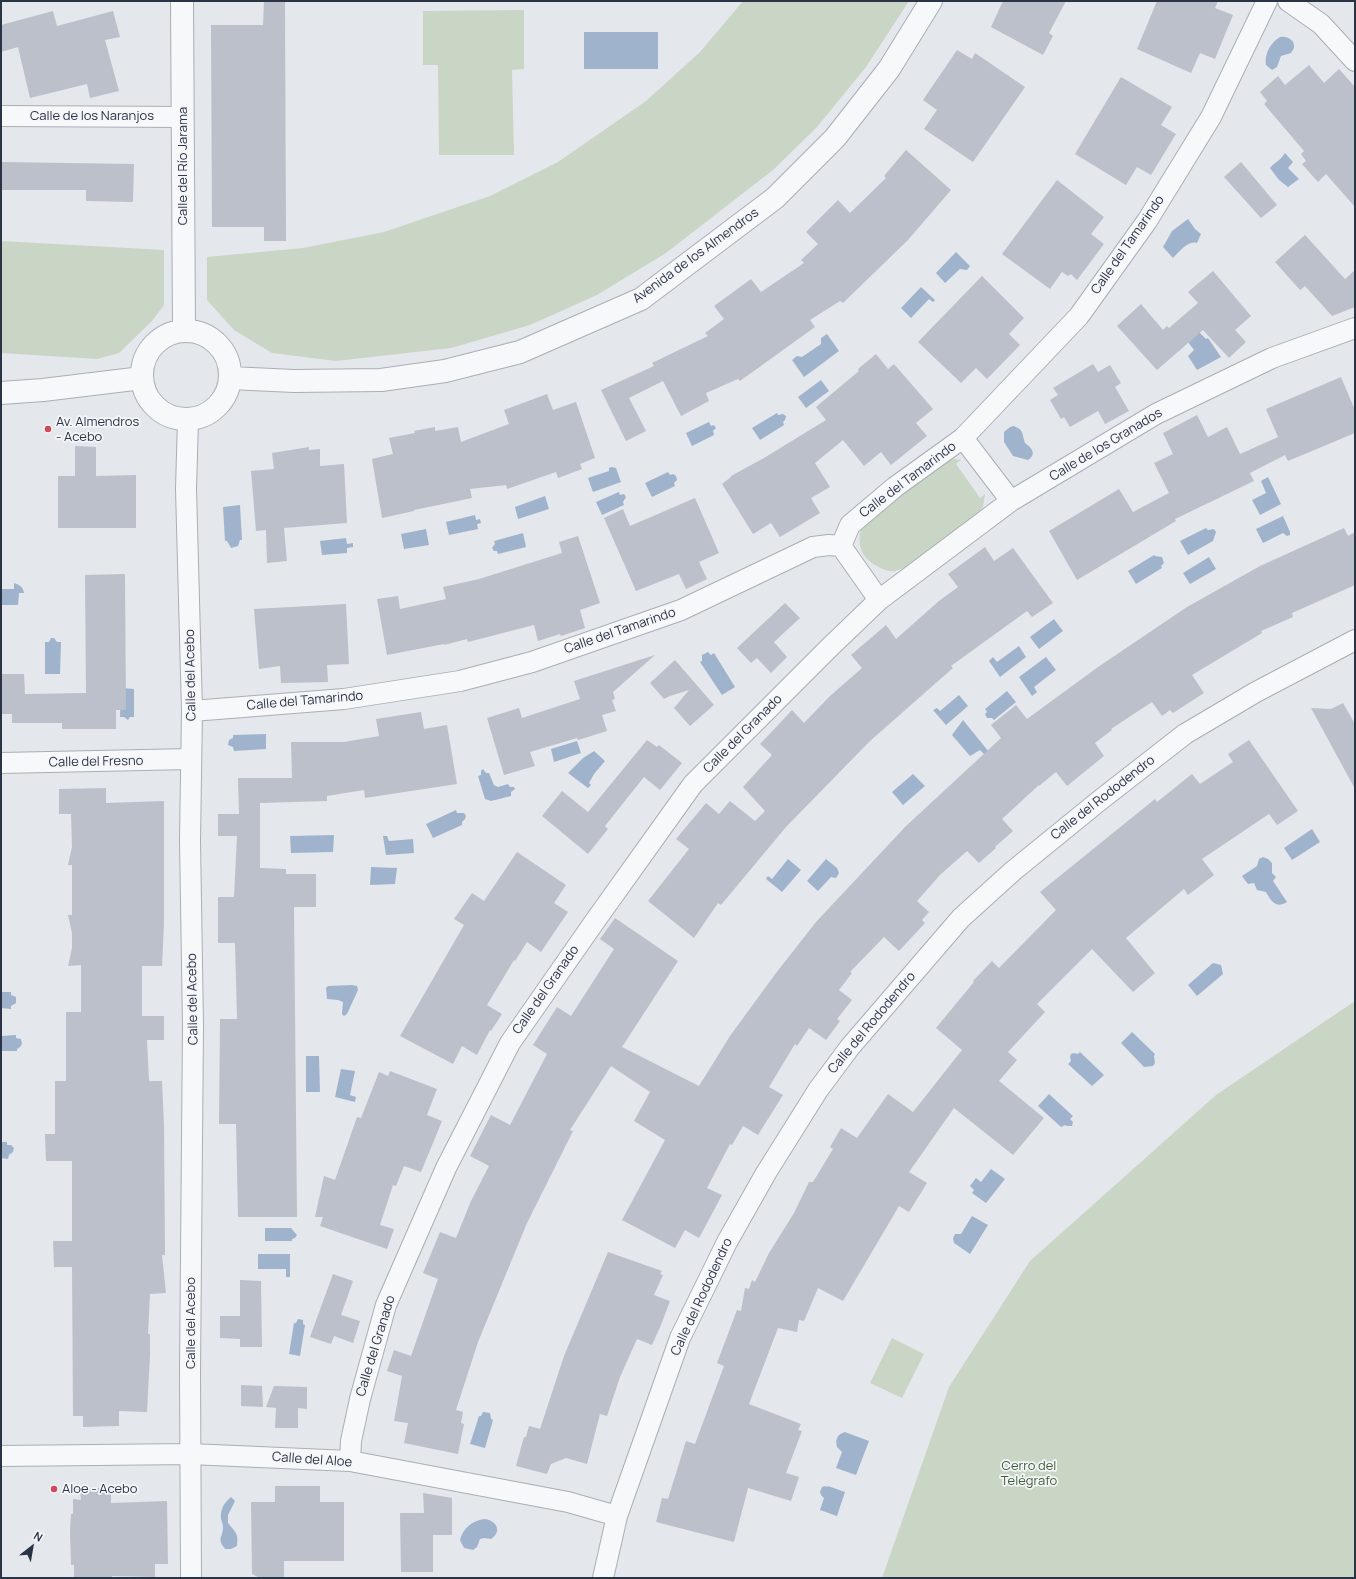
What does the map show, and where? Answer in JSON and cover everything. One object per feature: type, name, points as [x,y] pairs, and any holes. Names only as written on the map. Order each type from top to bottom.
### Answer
[{"type":"street","name":"Calle del Río Jarama","points":[[182,1],[184,331]]},
{"type":"street","name":"Avenida de los Almendros","points":[[230,378],[294,381],[381,380],[445,371],[520,352],[641,299],[775,198],[834,138],[889,69],[931,1]]},
{"type":"street","name":"Calle del Tamarindo","points":[[192,711],[344,699],[460,681],[532,662],[681,610],[813,547],[830,545],[841,546],[850,525],[895,486],[963,438],[1079,316],[1148,221],[1212,117],[1268,1]]},
{"type":"street","points":[[1288,1],[1322,24],[1355,61]]},
{"type":"street","name":"Calle de los Naranjos","points":[[1,116],[183,116]]},
{"type":"street","name":"Calle de los Granados","points":[[878,600],[1011,501],[1156,414],[1272,358],[1355,328]]},
{"type":"street","points":[[184,331],[204,335],[221,348],[229,367],[230,378],[222,402],[212,411],[201,417],[188,419],[175,418],[162,412],[152,403],[145,391],[142,378],[143,366],[153,346],[162,338],[184,331]]},
{"type":"street","points":[[1,393],[55,389],[142,378]]},
{"type":"street","name":"Calle del Acebo","points":[[188,419],[186,489],[192,711],[190,840],[194,1026],[190,1578]]},
{"type":"street","points":[[963,438],[1011,501]]},
{"type":"street","points":[[841,546],[878,600]]},
{"type":"street","name":"Calle del Granado","points":[[350,1461],[351,1441],[360,1399],[386,1306],[446,1168],[510,1043],[594,921],[693,784],[878,600]]},
{"type":"street","name":"Calle del Rododendro","points":[[603,1578],[617,1516],[680,1338],[727,1242],[766,1173],[818,1090],[850,1047],[961,918],[1013,871],[1099,801],[1185,734],[1256,692],[1355,640]]},
{"type":"street","name":"Calle del Fresno","points":[[1,763],[191,759]]},
{"type":"street","name":"Calle del Aloe","points":[[1,1456],[190,1454],[350,1461],[568,1502],[617,1516]]},
{"type":"green space","points":[[743,1],[909,1],[866,67],[817,127],[773,170],[666,253],[597,295],[530,325],[451,348],[336,361],[272,353],[234,330],[207,300],[207,257],[303,248],[384,232],[490,196],[558,162],[646,101],[700,52]]},
{"type":"green space","points":[[524,10],[524,69],[512,70],[514,155],[439,155],[438,65],[423,65],[423,11]]},
{"type":"green space","points":[[1,241],[164,250],[164,305],[152,321],[119,353],[97,359],[1,353]]},
{"type":"green space","points":[[954,459],[961,460],[956,464],[980,498],[985,494],[983,507],[979,512],[907,567],[890,571],[881,568],[866,558],[860,542],[863,523],[946,461]]},
{"type":"green space","name":"Cerro del Telégrafo","points":[[1355,1001],[1355,1578],[882,1578],[949,1387],[1030,1261],[1216,1095]]},
{"type":"green space","points":[[892,1338],[924,1354],[902,1398],[870,1383]]},
{"type":"water","points":[[584,32],[658,32],[658,69],[584,69]]},
{"type":"water","points":[[1280,37],[1290,39],[1294,45],[1294,48],[1291,53],[1281,56],[1277,67],[1272,70],[1266,65],[1266,57],[1271,45]]},
{"type":"water","points":[[1285,153],[1293,162],[1288,168],[1299,179],[1288,187],[1279,180],[1270,168]]},
{"type":"water","points":[[1188,219],[1195,229],[1201,234],[1197,243],[1190,243],[1173,258],[1163,247],[1172,231]]},
{"type":"water","points":[[956,252],[970,266],[967,270],[960,269],[945,283],[936,273]]},
{"type":"water","points":[[921,287],[935,300],[933,302],[929,299],[911,318],[901,308]]},
{"type":"water","points":[[1199,332],[1206,339],[1208,338],[1221,357],[1197,370],[1188,356],[1194,350],[1188,342]]},
{"type":"water","points":[[827,334],[839,351],[804,377],[792,360],[797,356],[802,357],[821,344],[821,338]]},
{"type":"water","points":[[821,380],[829,391],[806,408],[798,397]]},
{"type":"water","points":[[777,413],[778,415],[783,414],[786,416],[783,422],[784,425],[760,440],[752,428]]},
{"type":"water","points":[[709,422],[711,426],[714,425],[716,428],[713,431],[714,435],[692,446],[686,433]]},
{"type":"water","points":[[1013,426],[1021,430],[1025,443],[1030,447],[1033,453],[1031,458],[1028,460],[1013,456],[1004,442],[1004,432]]},
{"type":"water","points":[[609,468],[616,468],[621,482],[593,492],[588,478],[609,471]]},
{"type":"water","points":[[668,472],[670,475],[673,474],[676,476],[677,480],[674,483],[675,486],[652,497],[645,483]]},
{"type":"water","points":[[1268,477],[1281,504],[1260,515],[1252,500],[1266,493],[1261,481]]},
{"type":"water","points":[[619,492],[620,495],[624,494],[626,497],[623,502],[624,505],[602,515],[596,502]]},
{"type":"water","points":[[545,496],[549,509],[518,519],[515,507]]},
{"type":"water","points":[[240,505],[242,540],[240,540],[238,546],[231,548],[227,541],[225,541],[223,507]]},
{"type":"water","points":[[475,515],[476,520],[480,519],[481,523],[477,524],[478,529],[449,535],[446,522]]},
{"type":"water","points":[[1283,516],[1290,535],[1287,536],[1283,533],[1263,543],[1256,529]]},
{"type":"water","points":[[1206,528],[1208,530],[1214,529],[1216,532],[1213,541],[1188,555],[1180,541]]},
{"type":"water","points":[[426,529],[429,545],[404,549],[401,534]]},
{"type":"water","points":[[523,533],[526,547],[498,554],[497,551],[494,551],[492,548],[495,544],[494,541]]},
{"type":"water","points":[[346,538],[347,544],[353,543],[353,547],[347,548],[347,553],[322,555],[320,541]]},
{"type":"water","points":[[1154,555],[1162,557],[1164,563],[1161,566],[1162,568],[1136,584],[1128,571]]},
{"type":"water","points":[[1209,557],[1216,569],[1190,584],[1183,573]]},
{"type":"water","points":[[14,583],[21,586],[24,593],[19,593],[18,605],[1,605],[1,589],[14,589]]},
{"type":"water","points":[[1054,619],[1063,631],[1039,649],[1030,637]]},
{"type":"water","points":[[51,638],[54,638],[57,642],[61,642],[60,674],[45,674],[45,642],[49,642]]},
{"type":"water","points":[[1019,646],[1026,657],[1000,677],[989,661],[993,657],[997,662]]},
{"type":"water","points":[[708,652],[711,655],[714,653],[735,687],[722,695],[700,662],[702,661],[702,655]]},
{"type":"water","points":[[1046,657],[1056,670],[1034,687],[1037,692],[1032,696],[1019,677]]},
{"type":"water","points":[[121,688],[134,689],[134,717],[130,717],[128,720],[124,717],[120,717]]},
{"type":"water","points":[[1007,691],[1016,702],[994,720],[992,718],[987,718],[985,714],[987,712],[985,709]]},
{"type":"water","points":[[959,695],[968,706],[946,725],[933,710],[937,708],[940,711]]},
{"type":"water","points":[[963,720],[989,752],[985,755],[980,750],[970,756],[952,735]]},
{"type":"water","points":[[266,734],[266,749],[234,751],[233,747],[228,745],[229,740],[233,738],[233,735]]},
{"type":"water","points":[[577,741],[581,753],[554,762],[551,749]]},
{"type":"water","points":[[594,751],[605,761],[594,774],[589,783],[591,785],[588,788],[568,773],[583,758]]},
{"type":"water","points":[[483,769],[486,773],[489,773],[494,785],[498,787],[508,784],[510,787],[514,787],[515,789],[511,792],[511,796],[491,801],[485,799],[478,776],[481,775],[481,771]]},
{"type":"water","points":[[913,774],[925,786],[903,805],[892,792]]},
{"type":"water","points":[[456,810],[457,813],[464,813],[466,816],[462,822],[462,825],[433,838],[426,824]]},
{"type":"water","points":[[1312,829],[1320,842],[1292,860],[1284,848]]},
{"type":"water","points":[[334,835],[333,852],[291,853],[290,836]]},
{"type":"water","points":[[383,836],[387,836],[389,841],[413,839],[414,853],[386,855]]},
{"type":"water","points":[[1263,857],[1272,863],[1272,873],[1276,877],[1273,881],[1287,902],[1283,904],[1280,905],[1274,903],[1266,892],[1257,890],[1254,883],[1248,884],[1242,876],[1257,866],[1259,859]]},
{"type":"water","points":[[788,859],[801,870],[782,892],[766,879],[768,876],[772,879]]},
{"type":"water","points":[[826,859],[837,868],[839,873],[836,878],[831,877],[818,891],[807,881]]},
{"type":"water","points":[[371,867],[397,868],[395,884],[370,885]]},
{"type":"water","points":[[1213,963],[1221,965],[1223,974],[1197,996],[1188,985]]},
{"type":"water","points":[[328,986],[357,986],[358,990],[347,1014],[344,1016],[342,1014],[343,1002],[327,999],[326,988]]},
{"type":"water","points":[[1,992],[11,992],[11,995],[16,997],[16,1003],[11,1006],[11,1009],[1,1008]]},
{"type":"water","points":[[1132,1032],[1155,1054],[1155,1063],[1153,1066],[1144,1067],[1121,1043]]},
{"type":"water","points":[[16,1035],[16,1038],[21,1039],[22,1044],[17,1051],[1,1051],[1,1036]]},
{"type":"water","points":[[1080,1052],[1104,1075],[1092,1086],[1068,1064],[1071,1061],[1071,1054],[1078,1054]]},
{"type":"water","points":[[306,1056],[319,1056],[320,1092],[306,1092]]},
{"type":"water","points":[[341,1069],[355,1071],[350,1095],[356,1097],[355,1102],[335,1097]]},
{"type":"water","points":[[1049,1094],[1073,1116],[1070,1119],[1073,1122],[1072,1126],[1065,1125],[1061,1127],[1038,1106]]},
{"type":"water","points":[[1,1142],[7,1142],[7,1145],[11,1145],[14,1148],[8,1159],[1,1158]]},
{"type":"water","points":[[991,1169],[1005,1179],[986,1203],[972,1193],[974,1190],[970,1186],[976,1178],[981,1182]]},
{"type":"water","points":[[972,1216],[988,1225],[970,1254],[954,1243],[953,1238],[955,1234],[961,1234]]},
{"type":"water","points":[[265,1228],[291,1228],[297,1235],[292,1239],[292,1241],[265,1241]]},
{"type":"water","points":[[258,1254],[290,1254],[290,1277],[286,1277],[286,1269],[258,1269]]},
{"type":"water","points":[[298,1319],[303,1320],[303,1324],[305,1325],[300,1356],[289,1354],[294,1323],[296,1323]]},
{"type":"water","points":[[483,1412],[490,1413],[491,1419],[493,1420],[485,1448],[470,1444],[479,1416],[481,1416]]},
{"type":"water","points":[[845,1432],[869,1441],[856,1475],[836,1468],[842,1452],[837,1447],[836,1442],[838,1436]]},
{"type":"water","points":[[825,1486],[845,1492],[837,1516],[820,1510],[824,1498],[820,1492],[822,1487]]},
{"type":"water","points":[[231,1497],[235,1501],[228,1515],[228,1523],[237,1535],[237,1546],[231,1549],[225,1549],[221,1540],[223,1525],[221,1512],[224,1504]]},
{"type":"water","points":[[484,1519],[492,1521],[495,1524],[497,1533],[495,1536],[491,1539],[480,1539],[477,1547],[473,1550],[464,1548],[460,1540],[463,1532],[472,1523]]},
{"type":"building","points":[[264,1],[285,1],[286,241],[264,241],[264,227],[212,227],[211,25],[263,25]]},
{"type":"building","points":[[1003,1],[1066,1],[1049,33],[1053,36],[1043,55],[991,27]]},
{"type":"building","points":[[1157,1],[1218,1],[1215,8],[1233,15],[1215,59],[1200,53],[1191,73],[1137,49]]},
{"type":"building","points":[[53,11],[57,26],[113,11],[120,37],[105,40],[119,91],[90,98],[87,84],[30,98],[18,47],[1,52],[1,25]]},
{"type":"building","points":[[957,50],[972,59],[975,53],[1025,87],[973,162],[924,129],[937,110],[923,100]]},
{"type":"building","points":[[1309,65],[1324,83],[1339,69],[1355,87],[1355,207],[1326,174],[1318,182],[1302,164],[1306,161],[1301,154],[1304,151],[1264,104],[1267,101],[1260,92],[1278,76],[1285,85]]},
{"type":"building","points":[[1121,77],[1172,107],[1161,125],[1176,134],[1151,175],[1137,167],[1126,185],[1075,154]]},
{"type":"building","points":[[906,150],[951,190],[908,240],[843,303],[840,301],[810,320],[815,327],[740,381],[738,379],[706,393],[709,401],[681,416],[663,381],[629,398],[646,431],[626,441],[601,390],[654,366],[652,363],[708,336],[705,333],[724,319],[714,306],[751,279],[761,292],[804,263],[801,260],[818,244],[806,232],[838,200],[850,213],[886,178],[884,176]]},
{"type":"building","points":[[1,162],[134,164],[133,202],[86,201],[86,190],[1,190]]},
{"type":"building","points":[[1241,162],[1277,205],[1261,218],[1224,177]]},
{"type":"building","points":[[1057,180],[1104,217],[1091,234],[1104,244],[1077,280],[1071,274],[1068,276],[1062,272],[1050,289],[1002,254]]},
{"type":"building","points":[[1305,235],[1345,279],[1355,270],[1355,307],[1332,316],[1305,286],[1300,290],[1275,262]]},
{"type":"building","points":[[1213,271],[1251,316],[1235,330],[1246,342],[1229,358],[1203,330],[1157,370],[1117,326],[1141,304],[1163,330],[1167,326],[1169,328],[1198,303],[1188,292]]},
{"type":"building","points":[[982,276],[1024,318],[1009,334],[1020,345],[987,379],[976,368],[961,383],[918,342]]},
{"type":"building","points":[[876,354],[888,369],[894,364],[933,409],[916,423],[927,436],[891,465],[881,452],[864,466],[843,440],[815,463],[830,487],[811,498],[820,513],[780,537],[771,523],[753,534],[722,484],[731,476],[764,458],[826,420],[816,407],[859,371],[858,369]]},
{"type":"building","points":[[1093,364],[1098,372],[1110,365],[1121,383],[1115,387],[1129,411],[1105,424],[1098,411],[1070,427],[1064,417],[1061,419],[1050,400],[1058,395],[1053,388]]},
{"type":"building","points":[[1341,377],[1355,410],[1355,433],[1288,461],[1285,455],[1250,473],[1254,481],[1175,519],[1176,521],[1077,580],[1049,531],[1119,489],[1133,512],[1169,493],[1154,463],[1173,454],[1163,433],[1197,415],[1208,437],[1227,427],[1240,454],[1278,437],[1266,409]]},
{"type":"building","points":[[547,394],[553,410],[576,402],[595,458],[580,464],[582,469],[558,478],[556,472],[507,489],[506,485],[470,489],[472,498],[382,518],[372,459],[393,454],[389,438],[435,427],[435,431],[458,427],[461,442],[509,424],[504,410]]},
{"type":"building","points":[[75,446],[96,447],[96,476],[136,475],[136,528],[58,528],[58,476],[75,476]]},
{"type":"building","points":[[309,447],[309,450],[320,449],[320,466],[344,464],[347,523],[284,528],[287,561],[267,563],[266,530],[256,531],[251,471],[274,469],[272,453]]},
{"type":"building","points":[[695,498],[719,553],[699,562],[707,579],[686,589],[679,574],[636,591],[604,518],[623,509],[630,526]]},
{"type":"building","points":[[1344,528],[1348,536],[1355,532],[1355,585],[1292,613],[1293,617],[1261,631],[1262,633],[1192,675],[1204,693],[1173,713],[1170,710],[1162,716],[1152,702],[1111,729],[1112,730],[1095,743],[1104,756],[1067,786],[1056,772],[1039,785],[1002,819],[1013,831],[979,863],[967,851],[940,875],[917,901],[929,912],[922,920],[925,923],[899,951],[884,937],[850,972],[852,973],[839,990],[852,1000],[837,1019],[840,1021],[826,1040],[809,1028],[797,1046],[795,1044],[769,1087],[783,1095],[758,1135],[743,1126],[732,1145],[730,1144],[707,1188],[722,1195],[699,1238],[685,1230],[675,1248],[622,1220],[665,1140],[634,1121],[650,1092],[611,1066],[570,1130],[573,1131],[527,1223],[478,1342],[456,1410],[463,1412],[461,1423],[464,1424],[458,1454],[404,1443],[408,1423],[394,1421],[402,1376],[387,1371],[394,1350],[411,1356],[438,1279],[423,1273],[440,1232],[456,1238],[471,1201],[489,1166],[470,1156],[491,1115],[510,1125],[547,1054],[533,1045],[557,1007],[571,1016],[614,949],[600,939],[615,918],[678,961],[622,1047],[699,1086],[730,1036],[776,973],[816,922],[905,827],[1001,738],[991,725],[1016,705],[1027,719],[1098,667],[1187,607],[1260,566]]},
{"type":"building","points":[[578,536],[600,603],[580,610],[585,628],[561,636],[560,634],[538,641],[534,625],[468,642],[467,639],[444,645],[387,655],[377,599],[398,596],[400,609],[446,599],[443,587],[479,579],[562,553],[559,542]]},
{"type":"building","points":[[985,547],[994,561],[1013,548],[1053,603],[1032,617],[1027,611],[951,666],[953,668],[870,741],[786,827],[721,905],[718,903],[694,938],[648,901],[689,849],[676,839],[706,803],[719,814],[730,801],[755,821],[765,811],[743,787],[772,755],[760,744],[792,710],[804,723],[830,696],[862,668],[851,655],[886,625],[896,639],[939,601],[958,587],[948,574]]},
{"type":"building","points":[[125,574],[126,710],[116,710],[116,729],[62,729],[62,723],[12,723],[12,714],[1,714],[1,674],[24,674],[25,694],[86,693],[85,575]]},
{"type":"building","points":[[785,603],[800,618],[774,642],[787,657],[771,673],[757,658],[751,663],[737,648]]},
{"type":"building","points":[[346,604],[349,664],[327,665],[328,682],[281,683],[280,666],[259,669],[254,609]]},
{"type":"building","points":[[655,655],[613,692],[615,699],[612,700],[616,711],[602,715],[607,731],[530,752],[535,766],[504,775],[487,718],[519,708],[522,718],[580,699],[574,681]]},
{"type":"building","points":[[675,660],[714,705],[690,726],[674,708],[689,690],[664,699],[650,683]]},
{"type":"building","points":[[1343,703],[1355,724],[1355,789],[1311,708],[1331,709]]},
{"type":"building","points":[[421,712],[424,729],[447,725],[457,784],[365,798],[364,790],[327,796],[327,801],[260,803],[260,868],[286,869],[286,874],[316,874],[316,907],[294,907],[297,1217],[238,1217],[236,1124],[219,1124],[220,1019],[237,1019],[235,943],[218,943],[218,897],[234,897],[237,836],[218,836],[218,814],[239,814],[238,778],[292,778],[291,742],[344,742],[379,736],[376,719]]},
{"type":"building","points":[[647,740],[657,747],[659,745],[682,763],[660,790],[644,777],[605,826],[608,829],[588,854],[542,816],[562,791],[588,812]]},
{"type":"building","points":[[1249,740],[1298,811],[1277,825],[1269,814],[1202,859],[1214,875],[1188,895],[1184,889],[1126,938],[1155,973],[1133,992],[1092,949],[1037,1004],[1045,1012],[1008,1052],[1017,1060],[999,1081],[1044,1118],[1013,1155],[954,1108],[909,1172],[927,1183],[909,1212],[899,1206],[843,1301],[818,1288],[804,1321],[799,1320],[797,1332],[778,1328],[749,1404],[801,1424],[798,1430],[802,1431],[786,1473],[799,1477],[791,1501],[748,1488],[734,1542],[656,1522],[662,1498],[668,1499],[686,1441],[695,1444],[724,1366],[717,1363],[737,1310],[741,1311],[745,1288],[749,1289],[752,1280],[755,1282],[769,1253],[794,1213],[809,1182],[813,1182],[833,1149],[830,1147],[841,1128],[857,1138],[888,1094],[913,1112],[962,1050],[936,1028],[974,982],[973,981],[992,961],[999,968],[1056,910],[1040,892],[1155,799],[1157,802],[1192,774],[1200,784],[1233,762],[1228,754]]},
{"type":"building","points":[[106,788],[106,803],[164,801],[164,924],[162,966],[142,966],[142,1016],[164,1016],[164,1040],[147,1040],[149,1081],[162,1081],[164,1125],[165,1255],[162,1255],[166,1293],[150,1294],[148,1334],[150,1334],[150,1355],[147,1412],[119,1411],[119,1426],[83,1427],[83,1416],[73,1416],[72,1267],[54,1267],[53,1241],[72,1241],[72,1161],[46,1161],[45,1134],[55,1134],[55,1081],[66,1081],[66,1012],[81,1012],[81,965],[68,966],[72,948],[72,933],[68,915],[72,915],[72,865],[68,865],[72,847],[71,814],[59,814],[59,789]]},
{"type":"building","points":[[517,852],[566,885],[554,903],[568,912],[541,952],[527,942],[515,961],[514,960],[487,1005],[502,1014],[491,1031],[490,1030],[477,1055],[462,1046],[453,1064],[400,1036],[464,925],[454,919],[472,893],[484,901]]},
{"type":"building","points":[[390,1071],[437,1089],[427,1115],[442,1121],[421,1172],[404,1166],[396,1186],[393,1185],[380,1225],[394,1229],[387,1249],[320,1226],[323,1217],[315,1217],[324,1176],[335,1180],[357,1117],[361,1118],[379,1072],[388,1076]]},
{"type":"building","points":[[608,1252],[662,1271],[660,1274],[663,1275],[654,1295],[670,1301],[661,1325],[652,1345],[637,1339],[620,1377],[607,1416],[600,1414],[587,1464],[566,1458],[551,1464],[547,1474],[516,1466],[524,1437],[526,1437],[529,1426],[540,1429],[564,1356]]},
{"type":"building","points":[[333,1274],[353,1281],[341,1315],[360,1321],[353,1343],[334,1336],[331,1344],[310,1337]]},
{"type":"building","points":[[240,1280],[261,1281],[262,1347],[240,1347],[240,1339],[220,1338],[220,1316],[240,1316]]},
{"type":"building","points":[[241,1385],[262,1386],[263,1407],[241,1406]]},
{"type":"building","points":[[274,1386],[307,1387],[307,1409],[298,1408],[298,1428],[275,1428],[276,1408],[266,1407]]},
{"type":"building","points":[[275,1486],[320,1486],[320,1502],[344,1502],[344,1561],[284,1561],[284,1578],[260,1578],[252,1574],[251,1502],[275,1502]]},
{"type":"building","points":[[80,1488],[111,1488],[111,1503],[167,1501],[168,1564],[155,1564],[155,1577],[112,1576],[112,1578],[74,1578],[74,1565],[71,1565],[71,1514],[73,1514],[73,1499],[81,1500]]},
{"type":"building","points":[[423,1493],[452,1498],[452,1535],[433,1535],[433,1572],[401,1572],[400,1513],[424,1513]]},
{"type":"place","name":"Av. Almendros - Acebo","points":[[48,429]]},
{"type":"place","name":"Aloe - Acebo","points":[[54,1489]]}]
